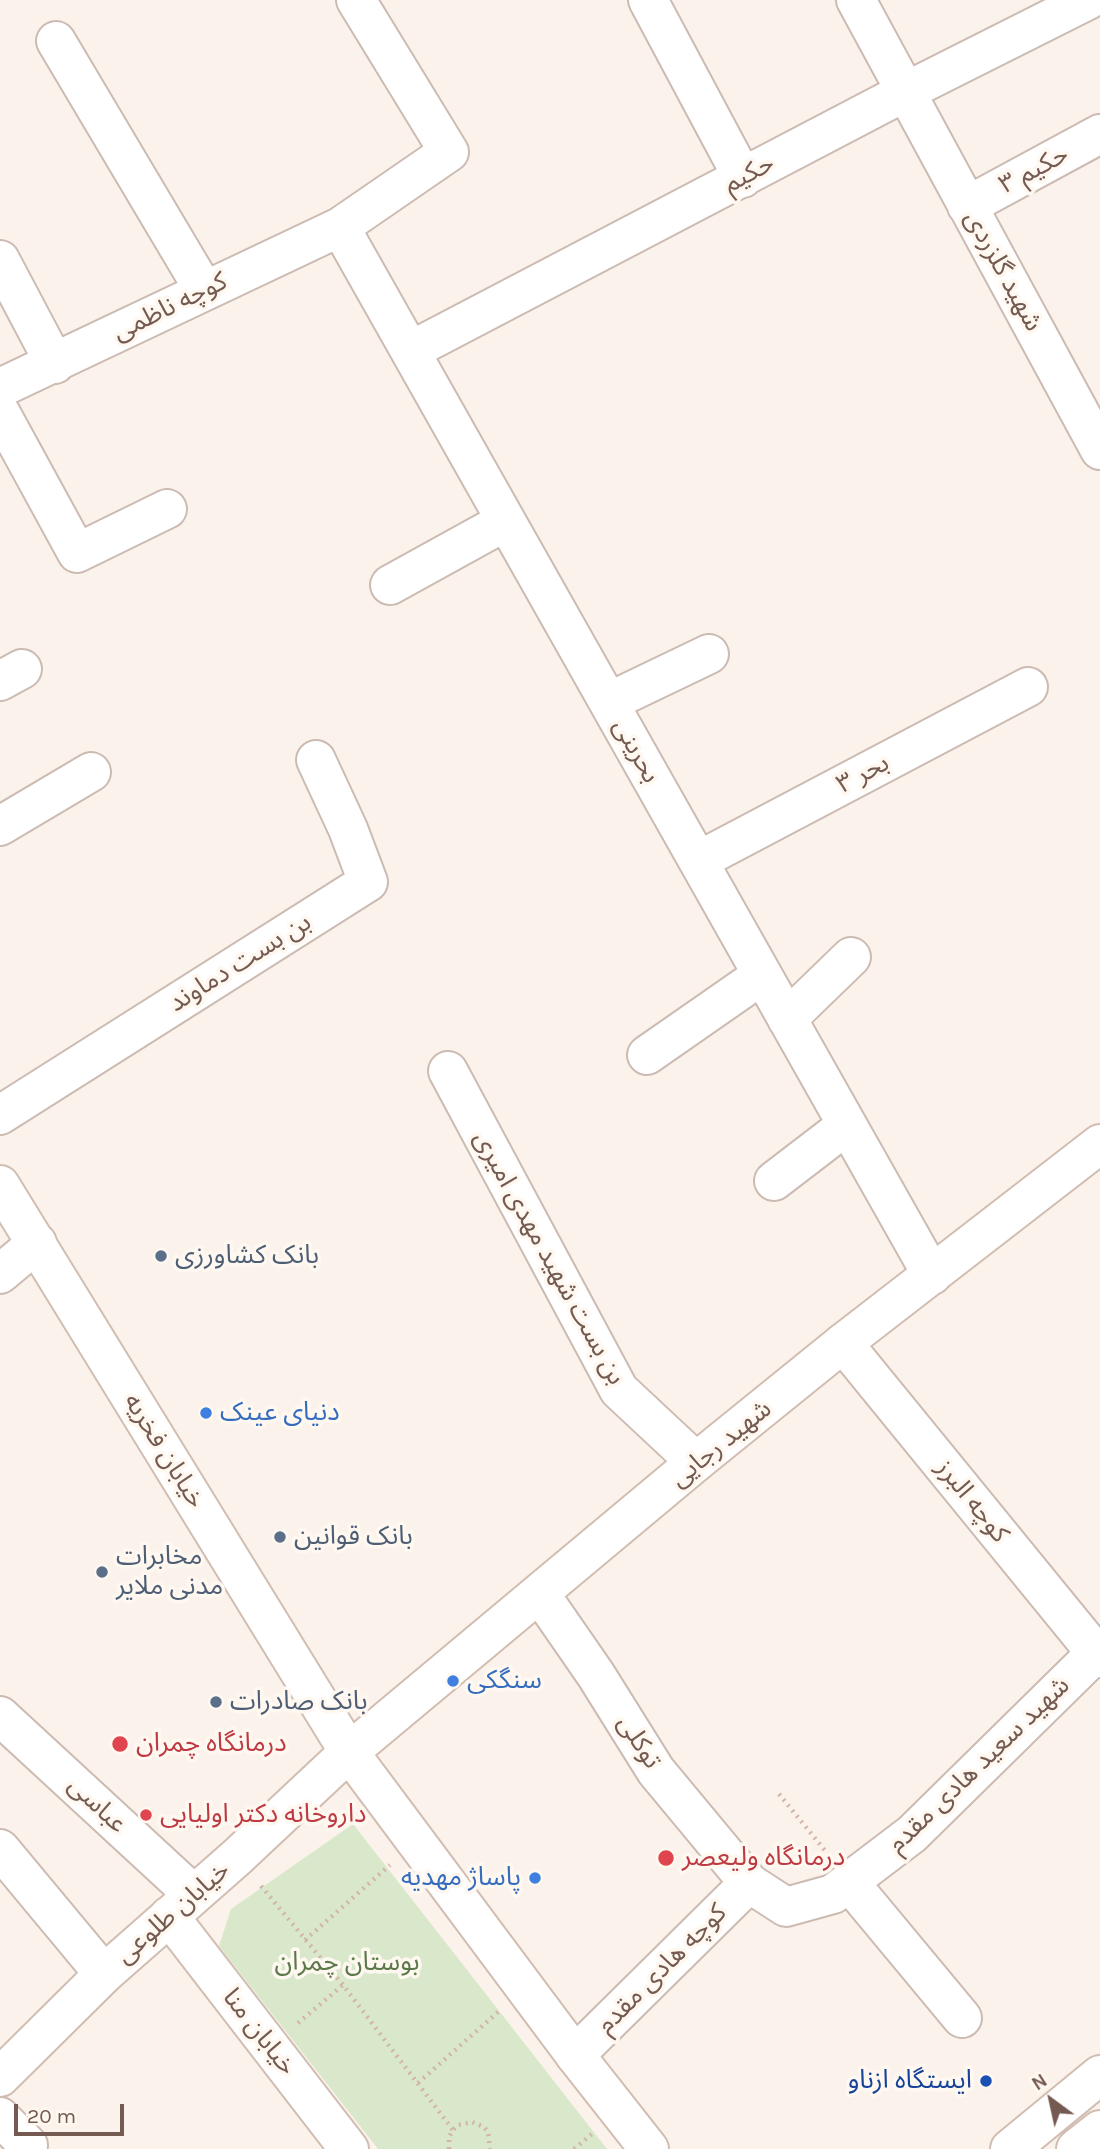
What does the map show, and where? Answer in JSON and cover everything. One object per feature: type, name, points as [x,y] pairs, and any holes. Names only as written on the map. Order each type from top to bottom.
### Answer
[{"type":"street","name":"کوچه ناظمی","points":[[0,388],[340,227],[449,152],[356,0]]},
{"type":"street","points":[[648,0],[743,178]]},
{"type":"street","name":"شهید گلزردی","points":[[856,0],[1100,450]]},
{"type":"street","name":"حکیم","points":[[410,351],[905,92],[1088,0]]},
{"type":"street","points":[[56,41],[204,290]]},
{"type":"street","name":"حکیم ۳","points":[[967,206],[1100,134]]},
{"type":"street","name":"بحرینی","points":[[340,227],[932,1275]]},
{"type":"street","points":[[0,260],[55,364]]},
{"type":"street","points":[[0,412],[77,553],[167,509]]},
{"type":"street","points":[[390,585],[506,521]]},
{"type":"street","points":[[609,702],[709,654]]},
{"type":"street","name":"بحر ۳","points":[[698,861],[1028,688]]},
{"type":"street","name":"بن بست دماوند","points":[[0,1115],[368,882],[348,829],[316,760]]},
{"type":"street","points":[[0,826],[91,772]]},
{"type":"street","points":[[787,1019],[851,957]]},
{"type":"street","points":[[647,1055],[762,975]]},
{"type":"street","name":"بن بست شهید مهدی امیری","points":[[448,1071],[619,1390],[696,1462]]},
{"type":"street","points":[[774,1181],[847,1125]]},
{"type":"street","name":"شهید رجایی","points":[[349,1752],[696,1462],[843,1343],[1100,1144]]},
{"type":"street","name":"خیابان فخریه","points":[[0,1185],[349,1752],[649,2149]]},
{"type":"street","points":[[0,1275],[37,1243]]},
{"type":"street","name":"کوچه البرز","points":[[843,1343],[1099,1653]]},
{"type":"street","name":"توکلی","points":[[540,1594],[596,1675],[656,1771],[749,1883]]},
{"type":"street","name":"شهید سعید هادی مقدم","points":[[749,1883],[786,1907],[833,1894],[912,1834],[1099,1653]]},
{"type":"street","name":"عباسی","points":[[0,1716],[181,1905]]},
{"type":"street","name":"خیابان طلوعی","points":[[0,2077],[104,1974],[237,1857],[349,1752]]},
{"type":"street","points":[[0,1849],[104,1974]]},
{"type":"street","points":[[849,1882],[962,2018]]},
{"type":"street","name":"کوچه هادی مقدم","points":[[576,2055],[749,1883]]},
{"type":"street","name":"خیابان منا","points":[[181,1905],[270,2045],[349,2149]]},
{"type":"street","points":[[1010,2149],[1100,2075]]},
{"type":"street","points":[[0,2117],[28,2145]]},
{"type":"street","points":[[1076,2149],[1100,2130]]},
{"type":"path","points":[[779,1794],[849,1882]]},
{"type":"path","points":[[305,1940],[416,1842]]},
{"type":"path","points":[[237,1857],[343,1985],[453,2130]]},
{"type":"path","points":[[270,2045],[343,1985]]},
{"type":"path","points":[[418,2083],[525,1988]]},
{"type":"path","points":[[449,2149],[449,2137],[453,2130],[464,2123],[478,2124],[488,2133],[490,2149]]},
{"type":"green space","name":"بوستان چمران","points":[[353,1824],[607,2149],[378,2149],[219,1946],[231,1909]]},
{"type":"place","name":"بانک کشاورزی","points":[[161,1256]]},
{"type":"place","name":"دنیای عینک","points":[[206,1413]]},
{"type":"place","name":"بانک قوانین","points":[[280,1537]]},
{"type":"place","name":"مخابرات مدنی ملایر","points":[[102,1572]]},
{"type":"place","name":"سنگکی","points":[[453,1681]]},
{"type":"place","name":"بانک صادرات","points":[[216,1702]]},
{"type":"place","name":"درمانگاه چمران","points":[[120,1744]]},
{"type":"place","name":"داروخانه دکتر اولیایی","points":[[146,1815]]},
{"type":"place","name":"درمانگاه ولیعصر","points":[[666,1858]]},
{"type":"place","name":"پاساژ مهدیه","points":[[535,1878]]},
{"type":"place","name":"ایستگاه ازناو","points":[[986,2081]]}]
